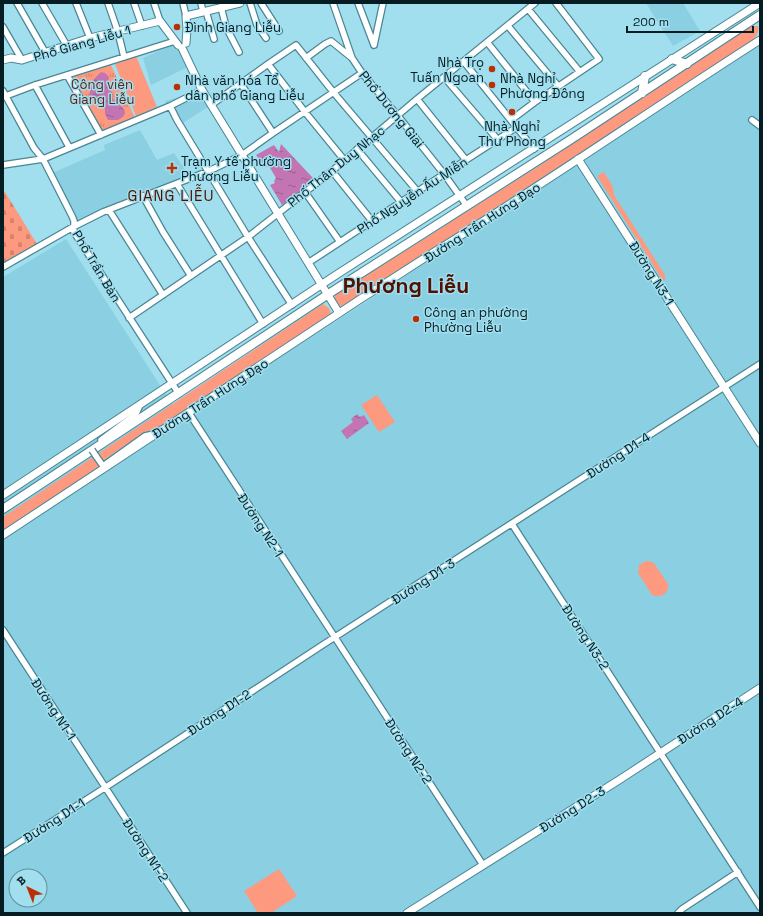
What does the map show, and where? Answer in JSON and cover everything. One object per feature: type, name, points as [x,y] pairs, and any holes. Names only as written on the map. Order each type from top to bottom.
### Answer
[{"type":"highway","name":"Đường Trần Hưng Đạo","points":[[3,509],[327,295],[688,64],[760,16]]},
{"type":"highway","points":[[672,59],[688,64]]},
{"type":"highway","points":[[642,93],[645,76]]},
{"type":"main road","points":[[3,495],[322,284],[760,3]]},
{"type":"main road","points":[[180,44],[187,29],[186,16],[235,4]]},
{"type":"main road","name":"Phố Giang Liễu 1","points":[[3,60],[11,58],[22,60],[90,38],[160,21]]},
{"type":"main road","points":[[160,21],[180,44],[202,90],[339,313]]},
{"type":"main road","name":"Đường Trần Hưng Đạo","points":[[3,535],[339,313],[496,214],[760,40]]},
{"type":"main road","name":"Đường N3-1","points":[[578,159],[760,443]]},
{"type":"main road","name":"Đường D2-4","points":[[660,752],[760,688]]},
{"type":"main road","name":"Đường D2-3","points":[[407,913],[613,784],[660,752]]},
{"type":"street","points":[[18,3],[45,52]]},
{"type":"street","points":[[42,3],[67,46]]},
{"type":"street","points":[[76,3],[90,38]]},
{"type":"street","points":[[108,3],[118,32],[124,57]]},
{"type":"street","points":[[134,3],[142,26]]},
{"type":"street","points":[[154,3],[160,21]]},
{"type":"street","points":[[183,3],[186,16]]},
{"type":"street","points":[[201,3],[214,39]]},
{"type":"street","points":[[250,3],[257,25],[266,38]]},
{"type":"street","points":[[261,3],[279,31]]},
{"type":"street","name":"Phố Dương Giai","points":[[333,3],[352,58],[362,74],[398,116],[444,174],[467,206]]},
{"type":"street","points":[[358,3],[374,45],[383,3]]},
{"type":"street","name":"Phố Thân Duy Nhạc","points":[[129,318],[248,237],[278,214],[535,3]]},
{"type":"street","points":[[511,120],[599,59],[556,3]]},
{"type":"street","points":[[221,7],[226,27],[239,52]]},
{"type":"street","points":[[528,9],[580,72]]},
{"type":"street","points":[[508,26],[558,86]]},
{"type":"street","points":[[3,27],[22,60]]},
{"type":"street","points":[[306,58],[331,41],[352,58]]},
{"type":"street","points":[[487,42],[535,102]]},
{"type":"street","points":[[4,95],[124,57],[180,44]]},
{"type":"street","points":[[211,105],[296,45],[334,93],[418,192]]},
{"type":"street","points":[[464,62],[534,149]]},
{"type":"street","points":[[268,64],[345,160]]},
{"type":"street","points":[[3,268],[73,227],[109,210],[177,184],[242,156],[273,133],[362,74]]},
{"type":"street","points":[[67,75],[101,135]]},
{"type":"street","points":[[444,77],[498,140]]},
{"type":"street","points":[[241,84],[273,133]]},
{"type":"street","points":[[35,85],[69,147]]},
{"type":"street","points":[[4,164],[42,159],[170,106],[202,90]]},
{"type":"street","name":"Phố Trần Bàn","points":[[4,95],[34,148],[42,159],[72,216],[76,236],[178,394]]},
{"type":"street","points":[[417,99],[466,160]]},
{"type":"street","points":[[170,106],[248,237],[292,304]]},
{"type":"street","points":[[752,120],[760,126]]},
{"type":"street","name":"Phố Nguyễn Ấu Miễn","points":[[308,263],[517,127]]},
{"type":"street","points":[[358,149],[401,202]]},
{"type":"street","points":[[332,171],[372,220]]},
{"type":"street","points":[[177,184],[263,324]]},
{"type":"street","points":[[305,192],[340,242]]},
{"type":"street","points":[[143,196],[163,232],[191,276]]},
{"type":"street","points":[[109,210],[163,295]]},
{"type":"street","name":"Đường D1-4","points":[[512,524],[760,364]]},
{"type":"street","points":[[140,405],[136,414],[90,447],[103,466],[145,436],[158,433]]},
{"type":"street","name":"Đường N2-1","points":[[188,413],[334,638]]},
{"type":"street","name":"Đường D1-3","points":[[334,638],[512,524]]},
{"type":"street","name":"Đường N3-2","points":[[512,524],[760,907]]},
{"type":"street","name":"Đường N1-1","points":[[3,630],[106,788]]},
{"type":"street","name":"Đường D1-2","points":[[106,788],[206,720],[334,638]]},
{"type":"street","name":"Đường N2-2","points":[[334,638],[483,865]]},
{"type":"street","name":"Đường D1-1","points":[[3,853],[106,788]]},
{"type":"street","name":"Đường N1-2","points":[[106,788],[187,913]]},
{"type":"street","points":[[678,913],[738,872]]},
{"type":"shaded area","points":[[646,3],[683,3],[700,31],[673,46]]},
{"type":"shaded area","points":[[174,44],[190,66],[151,85],[143,58]]},
{"type":"shaded area","points":[[760,45],[760,913],[3,913],[3,277],[66,239],[183,421]]},
{"type":"shaded area","points":[[200,87],[211,105],[178,126],[165,101],[183,96]]},
{"type":"shaded area","points":[[140,130],[157,160],[174,153],[189,176],[74,224],[50,174],[105,150],[104,145]]},
{"type":"green space","points":[[758,26],[757,34],[749,43],[479,219],[342,306],[339,306],[334,298],[337,294],[542,164],[748,28]]},
{"type":"green space","points":[[136,56],[157,107],[136,116],[115,64]]},
{"type":"green space","name":"Công viên Giang Liễu","points":[[111,65],[135,118],[102,131],[74,76],[76,74]]},
{"type":"green space","points":[[604,172],[613,187],[614,195],[665,275],[665,280],[663,281],[597,176]]},
{"type":"green space","points":[[3,192],[5,192],[37,244],[3,263]]},
{"type":"green space","points":[[323,304],[329,308],[331,313],[329,315],[154,431],[146,431],[98,464],[100,467],[3,530],[3,517]]},
{"type":"green space","points":[[377,395],[395,422],[379,432],[361,405]]},
{"type":"green space","points":[[646,561],[653,562],[668,584],[666,592],[661,596],[652,595],[638,573],[639,565]]},
{"type":"green space","points":[[279,869],[297,896],[271,913],[258,913],[244,891]]},
{"type":"water","points":[[101,72],[105,73],[109,77],[108,87],[112,92],[113,99],[124,109],[125,114],[118,120],[108,120],[105,114],[105,109],[101,103],[91,99],[90,93],[94,79]]},
{"type":"water","points":[[281,144],[313,178],[302,190],[282,205],[270,185],[275,183],[274,181],[276,178],[269,166],[266,167],[256,155],[274,145],[279,152]]},
{"type":"water","points":[[357,414],[360,417],[364,415],[369,423],[347,439],[341,431],[353,422],[351,419]]},
{"type":"place","name":"Đình Giang Liễu","points":[[177,27]]},
{"type":"place","name":"Nhà Trọ Tuấn Ngoan","points":[[492,69]]},
{"type":"place","name":"Nhà Nghỉ Phương Đông","points":[[492,85]]},
{"type":"place","name":"Nhà văn hóa Tổ dân phố Giang Liễu","points":[[177,87]]},
{"type":"place","name":"Nhà Nghỉ Thư Phong","points":[[512,112]]},
{"type":"place","name":"Trạm Y tế phường Phương Liễu","points":[[172,168]]},
{"type":"place","name":"Công an phường Phường Liễu","points":[[416,319]]},
{"type":"district","name":"GIANG LIỄU","points":[[171,196]]},
{"type":"district","name":"Phương Liễu","points":[[406,286]]}]
